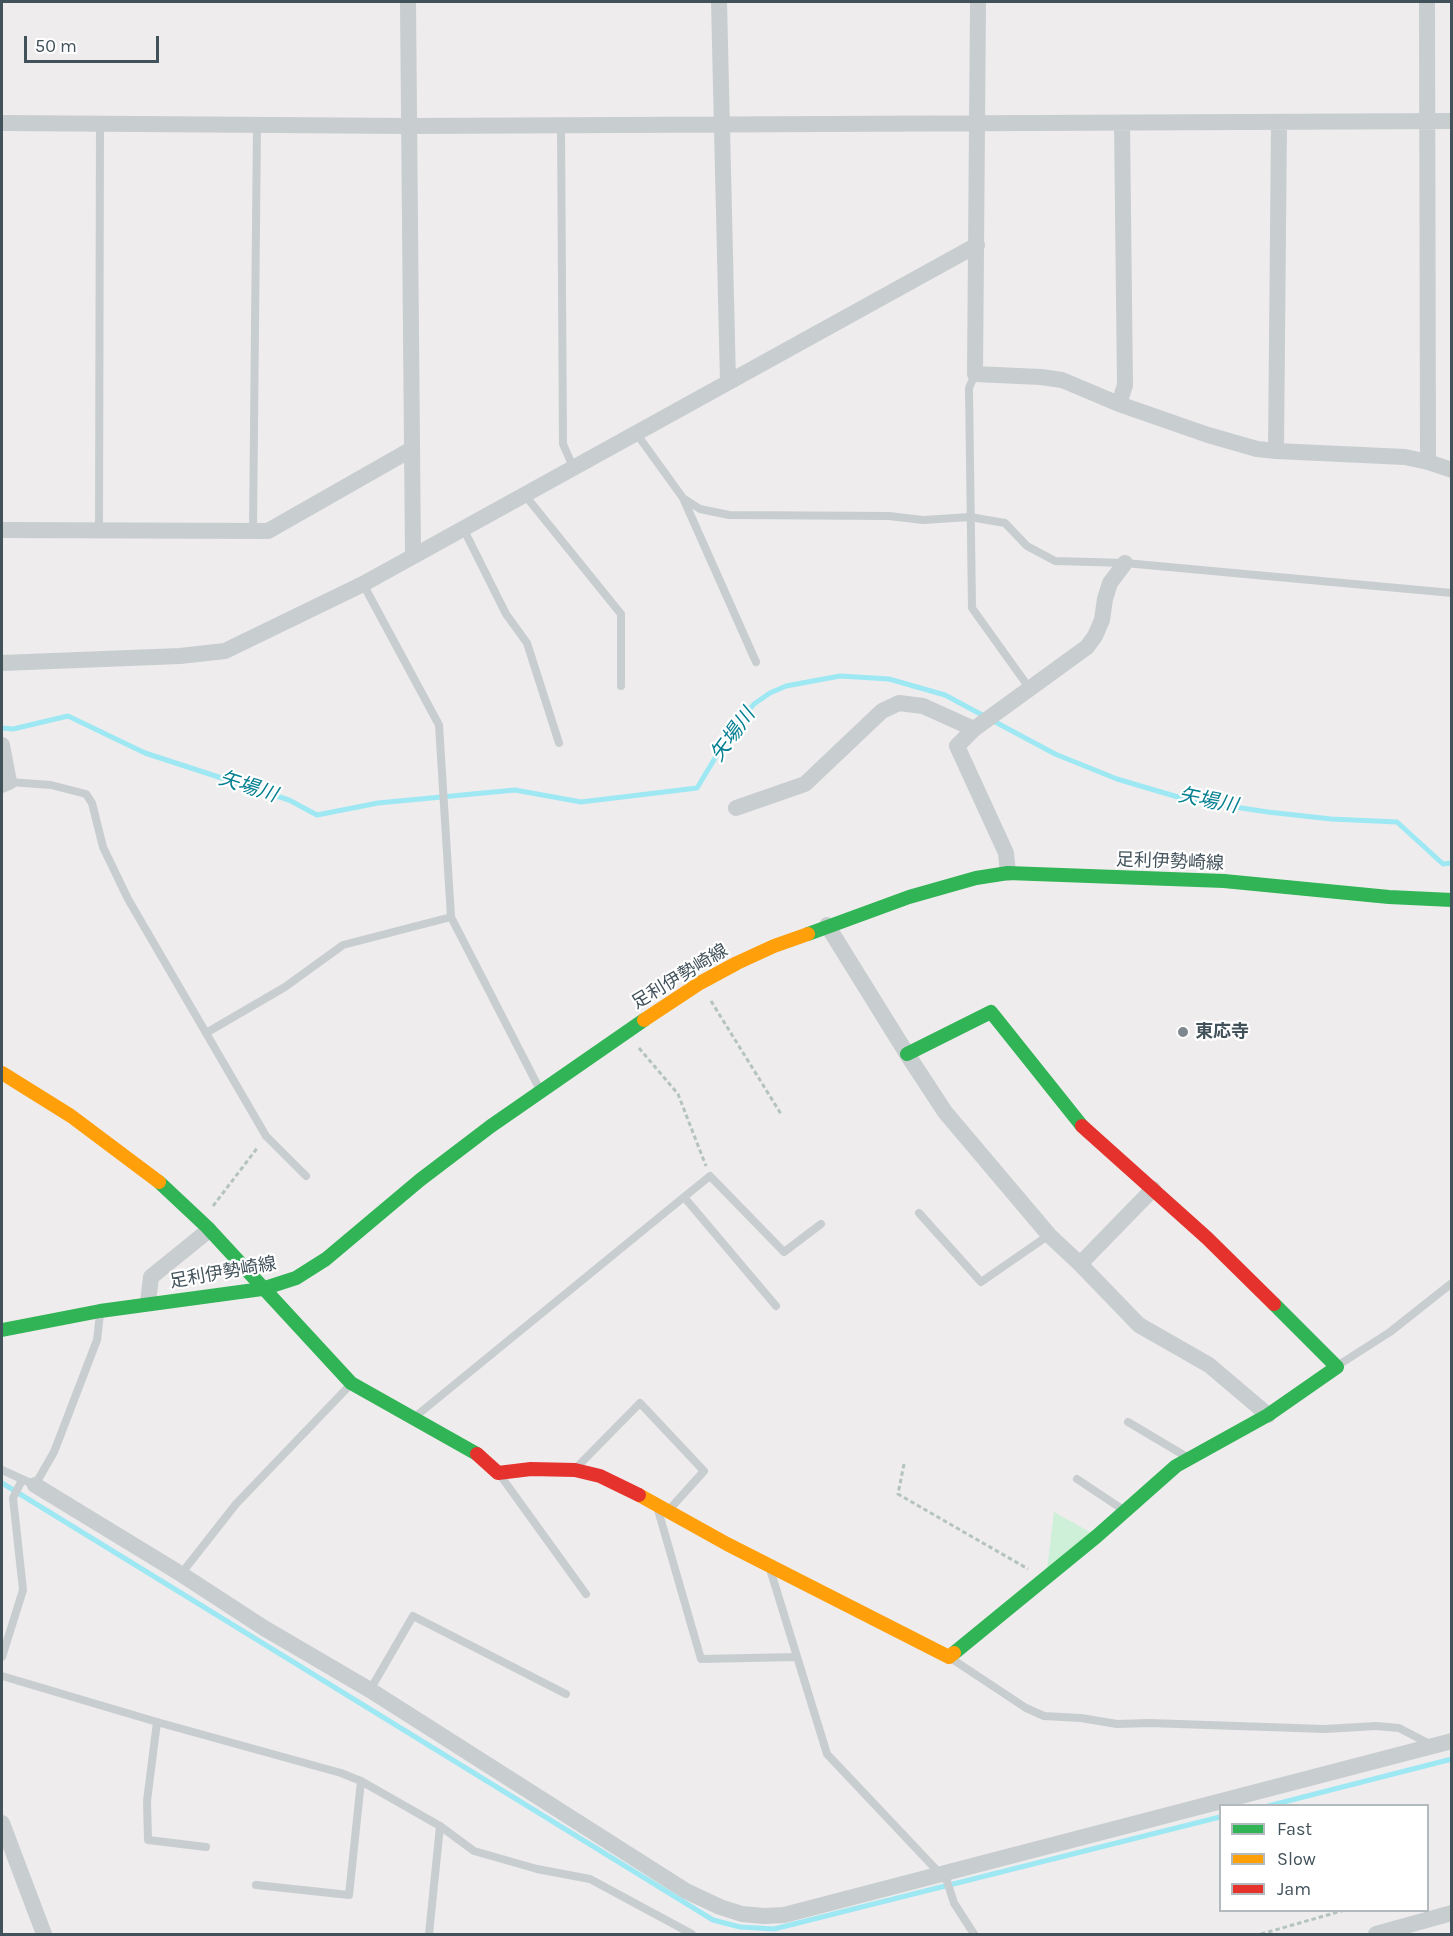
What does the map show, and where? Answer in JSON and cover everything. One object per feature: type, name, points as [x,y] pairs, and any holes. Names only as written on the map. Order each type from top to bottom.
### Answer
[{"type":"street","points":[[408,2],[413,555]]},
{"type":"street","points":[[719,2],[728,382]]},
{"type":"street","points":[[978,2],[975,374],[1062,380],[1119,404],[1208,435],[1257,448],[1405,458],[1428,462],[1452,471]]},
{"type":"street","points":[[1427,2],[1428,462]]},
{"type":"street","points":[[1276,451],[1279,122]]},
{"type":"street","points":[[2,123],[409,126],[1452,122]]},
{"type":"street","points":[[1119,404],[1125,385],[1122,123]]},
{"type":"street","points":[[2,663],[180,656],[225,651],[363,584],[977,245]]},
{"type":"street","points":[[2,530],[268,531],[412,449]]},
{"type":"street","points":[[1008,873],[1006,853],[957,746],[974,729],[1087,647],[1102,620],[1110,583],[1125,563]]},
{"type":"street","points":[[736,808],[805,784],[882,711],[900,703],[923,706],[974,729]]},
{"type":"street","points":[[2,745],[5,784]]},
{"type":"street","name":"足利伊勢崎線","points":[[2,1329],[100,1311],[262,1288],[296,1278],[326,1259],[420,1180],[491,1126],[700,983],[774,945],[949,885],[1008,873],[1224,881],[1389,897],[1452,900]]},
{"type":"street","points":[[827,925],[945,1112],[1048,1235],[1080,1264],[1139,1325],[1209,1365],[1268,1415]]},
{"type":"street","points":[[2,1072],[71,1116],[163,1185],[205,1226],[351,1383],[472,1450],[498,1473],[531,1469],[575,1470],[600,1476],[769,1566],[949,1657],[1126,1511],[1176,1466],[1268,1415],[1337,1366],[1207,1238],[1078,1122],[991,1012],[907,1054]]},
{"type":"street","points":[[1080,1264],[1154,1189]]},
{"type":"street","points":[[148,1304],[151,1277],[205,1226]]},
{"type":"street","points":[[28,1483],[181,1574],[264,1628],[370,1690],[686,1891],[720,1907],[742,1914],[784,1915],[1452,1741]]},
{"type":"street","points":[[2,1823],[44,1935]]},
{"type":"street","points":[[1376,1935],[1452,1913]]},
{"type":"lane","points":[[99,530],[100,123]]},
{"type":"lane","points":[[253,530],[257,125]]},
{"type":"lane","points":[[561,125],[563,444],[573,467]]},
{"type":"lane","points":[[975,374],[969,388],[972,608],[1031,689]]},
{"type":"lane","points":[[636,433],[683,498],[756,662]]},
{"type":"lane","points":[[524,494],[621,614],[621,686]]},
{"type":"lane","points":[[683,498],[700,509],[729,515],[890,516],[923,520],[970,517],[1005,523],[1027,546],[1056,561],[1125,563],[1452,593]]},
{"type":"lane","points":[[463,528],[506,614],[527,643],[559,743]]},
{"type":"lane","points":[[363,584],[439,725],[451,917],[540,1091]]},
{"type":"lane","points":[[5,784],[51,785],[87,794],[92,803],[103,846],[128,899],[266,1136],[306,1176]]},
{"type":"lane","points":[[206,1033],[285,987],[343,945],[451,917]]},
{"type":"lane","points":[[414,1419],[710,1176],[784,1252],[822,1224]]},
{"type":"lane","points":[[684,1197],[776,1306]]},
{"type":"lane","points":[[919,1213],[981,1282],[1048,1235]]},
{"type":"lane","points":[[1337,1366],[1390,1332],[1452,1282]]},
{"type":"lane","points":[[2,1658],[23,1590],[13,1498],[54,1452],[98,1340],[100,1311]]},
{"type":"lane","points":[[181,1574],[236,1504],[351,1383]]},
{"type":"lane","points":[[575,1470],[640,1403],[704,1471],[662,1508],[701,1659],[797,1657]]},
{"type":"lane","points":[[1128,1422],[1190,1459]]},
{"type":"lane","points":[[2,1470],[28,1483]]},
{"type":"lane","points":[[498,1473],[586,1594]]},
{"type":"lane","points":[[1077,1479],[1126,1511]]},
{"type":"lane","points":[[769,1566],[827,1754],[947,1881],[954,1903],[975,1935]]},
{"type":"lane","points":[[370,1690],[413,1616],[566,1694]]},
{"type":"lane","points":[[949,1657],[1026,1708],[1044,1716],[1081,1718],[1117,1724],[1325,1729],[1376,1726],[1399,1728],[1414,1734],[1426,1742],[1429,1748]]},
{"type":"lane","points":[[2,1676],[362,1781],[440,1826],[474,1851],[537,1869],[590,1879],[692,1935]]},
{"type":"lane","points":[[157,1722],[147,1801],[147,1840],[206,1847]]},
{"type":"lane","points":[[255,1885],[349,1895],[362,1781]]},
{"type":"lane","points":[[429,1935],[440,1826]]},
{"type":"path","points":[[700,983],[782,1114]]},
{"type":"path","points":[[626,1032],[678,1094],[710,1176]]},
{"type":"path","points":[[205,1226],[266,1136]]},
{"type":"path","points":[[904,1464],[898,1494],[1046,1578]]},
{"type":"path","points":[[1261,1935],[1342,1912]]},
{"type":"green space","points":[[1054,1512],[1097,1536],[1046,1578]]},
{"type":"waterway","name":"矢場川","points":[[2,728],[13,729],[68,716],[145,753],[289,800],[317,815],[378,803],[515,790],[581,802],[697,788],[732,730],[754,704],[786,686],[840,676],[889,679],[945,695],[1055,754],[1117,779],[1188,800],[1331,819],[1397,822],[1443,864],[1452,863]]},
{"type":"waterway","points":[[2,1483],[713,1920],[740,1927],[774,1929],[1219,1817]]},
{"type":"waterway","points":[[1276,1804],[1452,1759]]},
{"type":"traffic: fast","points":[[808,934],[909,897],[976,878],[1008,873],[1224,881],[1389,897],[1452,900]]},
{"type":"traffic: fast","points":[[907,1054],[991,1012],[1082,1126]]},
{"type":"traffic: fast","points":[[2,1330],[100,1311],[262,1289],[296,1278],[326,1259],[420,1180],[491,1126],[644,1020]]},
{"type":"traffic: fast","points":[[159,1182],[207,1227],[351,1383],[477,1454]]},
{"type":"traffic: fast","points":[[954,1653],[1097,1536],[1176,1466],[1268,1415],[1337,1367],[1274,1304]]},
{"type":"traffic: slow","points":[[644,1020],[700,983],[737,963],[808,934]]},
{"type":"traffic: slow","points":[[2,1073],[71,1116],[159,1182]]},
{"type":"traffic: slow","points":[[639,1495],[727,1544],[949,1657],[954,1653]]},
{"type":"traffic: jam","points":[[1082,1126],[1207,1238],[1274,1304]]},
{"type":"traffic: jam","points":[[477,1454],[498,1473],[531,1469],[575,1470],[600,1476],[639,1495]]},
{"type":"place","name":"東応寺","points":[[1183,1032]]}]
